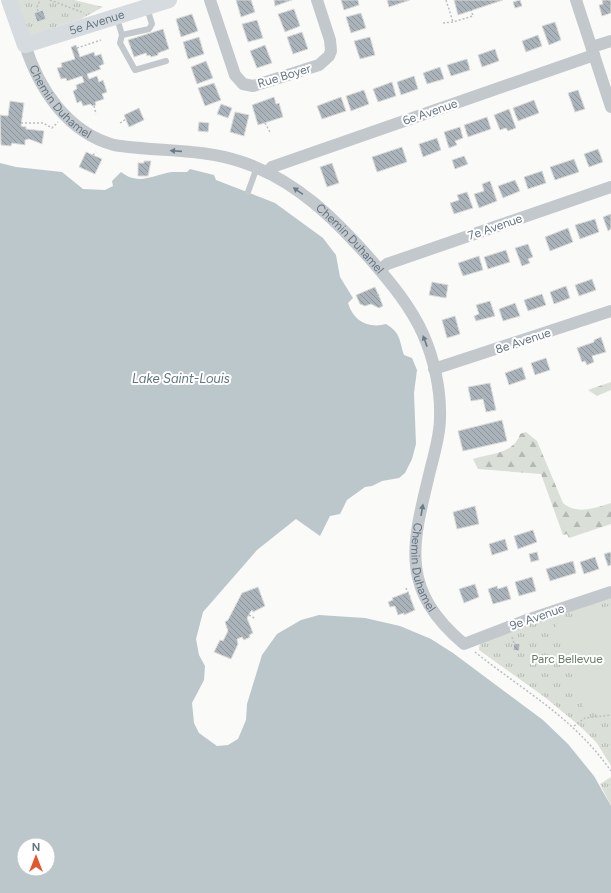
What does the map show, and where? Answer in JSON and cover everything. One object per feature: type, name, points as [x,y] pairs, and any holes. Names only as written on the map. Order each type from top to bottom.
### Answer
[{"type":"street","name":"Chemin Duhamel","points":[[9,0],[40,84],[51,100],[65,115],[85,132],[109,144],[126,147],[208,154],[229,158],[262,169],[288,184],[325,211],[346,231],[402,298],[416,321],[426,342],[434,369],[439,400],[439,427],[418,531],[415,555],[416,571],[420,589],[430,607],[444,626],[467,646]]},
{"type":"street","name":"5e Avenue","points":[[25,45],[169,0]]},
{"type":"street","name":"Rue Boyer","points":[[210,0],[236,75],[243,84],[253,86],[319,66],[329,56],[331,51],[330,40],[317,0]]},
{"type":"street","points":[[576,0],[611,107]]},
{"type":"street","name":"6e Avenue","points":[[262,169],[593,51],[611,41]]},
{"type":"street","name":"7e Avenue","points":[[380,270],[388,264],[611,187]]},
{"type":"street","name":"8e Avenue","points":[[434,369],[611,311]]},
{"type":"street","name":"9e Avenue","points":[[467,646],[524,621],[611,592]]},
{"type":"lane","points":[[122,35],[135,33],[151,27],[146,7]]},
{"type":"lane","points":[[116,16],[122,35],[120,43],[135,70],[166,61]]},
{"type":"lane","points":[[248,192],[262,169]]},
{"type":"path","points":[[38,12],[37,7],[40,0]]},
{"type":"path","points":[[50,0],[89,14]]},
{"type":"path","points":[[446,0],[453,22]]},
{"type":"path","points":[[442,23],[453,22],[473,16],[471,10]]},
{"type":"path","points":[[77,48],[101,40]]},
{"type":"path","points":[[94,106],[96,114]]},
{"type":"path","points":[[21,124],[43,123],[52,128],[65,115]]},
{"type":"path","points":[[120,124],[126,120]]},
{"type":"path","points":[[265,123],[270,132]]},
{"type":"path","points":[[92,155],[96,152]]},
{"type":"path","points":[[378,294],[380,300]]},
{"type":"path","points":[[406,588],[411,599]]},
{"type":"path","points":[[249,615],[256,619]]},
{"type":"path","points":[[467,646],[542,701],[574,727],[611,771]]},
{"type":"path","points":[[574,727],[585,718],[611,715]]},
{"type":"green space","points":[[14,0],[74,0],[103,7],[81,19],[31,35],[28,34]]},
{"type":"green space","points":[[611,382],[611,390],[597,396],[588,390]]},
{"type":"green space","points":[[526,432],[537,441],[563,503],[568,507],[580,510],[611,503],[611,524],[569,538],[567,534],[563,535],[541,474],[478,469],[473,459],[501,452],[513,446],[520,434]]},
{"type":"green space","name":"Parc Bellevue","points":[[611,597],[611,766],[597,743],[582,728],[546,698],[479,650],[479,646],[486,639]]},
{"type":"green space","points":[[611,605],[611,706],[586,715],[555,624]]},
{"type":"green space","points":[[611,777],[611,806],[600,784]]},
{"type":"water","name":"Lake Saint-Louis","points":[[0,163],[16,167],[62,172],[83,189],[105,190],[113,186],[112,181],[121,172],[128,176],[140,179],[165,173],[187,172],[190,169],[214,175],[216,180],[275,203],[323,238],[336,255],[340,277],[353,298],[348,303],[354,315],[362,322],[368,324],[386,324],[391,327],[397,334],[404,355],[412,358],[417,370],[414,393],[416,444],[412,459],[405,473],[399,478],[382,481],[372,486],[365,487],[347,500],[340,514],[330,516],[320,536],[296,519],[257,550],[203,612],[196,639],[199,655],[205,666],[204,680],[192,703],[194,723],[199,733],[217,746],[228,745],[238,739],[246,720],[247,704],[262,655],[277,634],[301,620],[319,615],[365,618],[400,626],[431,639],[453,653],[543,720],[568,744],[594,776],[611,806],[611,893],[0,893]]},
{"type":"building","points":[[236,0],[251,0],[255,12],[241,17]]},
{"type":"building","points":[[274,0],[292,0],[275,6]]},
{"type":"building","points":[[341,0],[358,0],[359,5],[344,10]]},
{"type":"building","points":[[387,0],[410,0],[389,7]]},
{"type":"building","points":[[454,0],[503,0],[458,15]]},
{"type":"building","points":[[520,0],[522,6],[515,8],[513,2]]},
{"type":"building","points":[[602,0],[611,0],[611,13],[602,16],[599,5],[603,4]]},
{"type":"building","points":[[294,9],[300,26],[285,32],[278,14]]},
{"type":"building","points":[[43,10],[46,19],[37,22],[34,13]]},
{"type":"building","points":[[361,13],[366,28],[351,33],[346,17]]},
{"type":"building","points":[[192,14],[198,31],[181,37],[176,19]]},
{"type":"building","points":[[257,20],[263,38],[248,42],[242,24]]},
{"type":"building","points":[[555,22],[561,40],[549,45],[542,26]]},
{"type":"building","points":[[163,29],[169,49],[151,57],[150,55],[147,56],[146,53],[134,57],[128,40]]},
{"type":"building","points":[[302,32],[308,49],[293,54],[287,37]]},
{"type":"building","points":[[538,35],[542,46],[526,52],[522,41]]},
{"type":"building","points":[[199,37],[204,54],[188,59],[183,42]]},
{"type":"building","points":[[370,37],[375,55],[360,59],[354,41]]},
{"type":"building","points":[[76,45],[80,57],[94,52],[95,56],[101,54],[104,64],[99,66],[101,69],[87,74],[89,79],[97,76],[99,82],[103,80],[107,92],[102,94],[104,99],[95,102],[96,105],[92,106],[91,104],[83,106],[81,101],[77,103],[73,91],[77,89],[76,85],[84,82],[82,76],[67,81],[66,78],[61,79],[57,68],[62,67],[61,63],[75,59],[71,47]]},
{"type":"building","points":[[265,45],[272,63],[257,68],[250,51]]},
{"type":"building","points":[[495,49],[499,61],[482,67],[478,55]]},
{"type":"building","points":[[467,59],[470,70],[451,76],[447,65]]},
{"type":"building","points":[[206,61],[213,78],[197,84],[191,67]]},
{"type":"building","points":[[440,67],[444,79],[427,84],[423,73]]},
{"type":"building","points":[[414,76],[418,89],[401,95],[397,82]]},
{"type":"building","points":[[392,82],[396,96],[378,102],[373,89]]},
{"type":"building","points":[[214,83],[221,100],[205,106],[198,88]]},
{"type":"building","points":[[364,90],[369,104],[351,111],[346,96]]},
{"type":"building","points":[[578,90],[585,109],[575,112],[568,93]]},
{"type":"building","points":[[274,97],[276,104],[279,103],[283,117],[258,125],[252,105]]},
{"type":"building","points":[[341,97],[346,111],[322,119],[317,106]]},
{"type":"building","points":[[534,100],[539,113],[518,121],[513,108]]},
{"type":"building","points":[[10,101],[24,103],[21,126],[26,127],[26,129],[44,131],[42,144],[29,139],[25,140],[25,145],[12,143],[11,146],[1,145],[0,115],[8,116]]},
{"type":"building","points":[[221,104],[232,108],[228,118],[217,114]]},
{"type":"building","points":[[139,108],[144,120],[129,127],[124,115]]},
{"type":"building","points":[[509,109],[516,128],[508,131],[506,128],[500,130],[494,115]]},
{"type":"building","points":[[235,112],[249,115],[244,136],[230,132]]},
{"type":"building","points":[[487,117],[491,129],[468,137],[464,125]]},
{"type":"building","points":[[199,122],[209,123],[208,132],[198,131]]},
{"type":"building","points":[[460,127],[463,138],[455,141],[457,145],[449,148],[444,132]]},
{"type":"building","points":[[437,138],[441,150],[423,157],[419,144]]},
{"type":"building","points":[[402,147],[407,162],[377,172],[372,157]]},
{"type":"building","points":[[598,149],[603,162],[589,167],[584,154]]},
{"type":"building","points":[[86,152],[102,159],[95,174],[79,167]]},
{"type":"building","points":[[464,156],[468,164],[455,169],[452,160]]},
{"type":"building","points":[[574,159],[579,172],[555,180],[550,167]]},
{"type":"building","points":[[144,161],[151,161],[148,176],[138,176],[138,163],[144,163]]},
{"type":"building","points":[[332,163],[339,183],[327,187],[320,167]]},
{"type":"building","points":[[542,171],[546,183],[528,189],[524,177]]},
{"type":"building","points":[[515,180],[520,191],[503,198],[498,186]]},
{"type":"building","points":[[490,181],[497,201],[479,208],[474,194],[484,191],[482,184]]},
{"type":"building","points":[[467,192],[473,208],[454,214],[450,203],[459,200],[457,195]]},
{"type":"building","points":[[611,214],[611,229],[608,231],[603,217]]},
{"type":"building","points":[[595,219],[599,232],[580,239],[575,225]]},
{"type":"building","points":[[568,228],[573,242],[550,251],[545,237]]},
{"type":"building","points":[[528,244],[533,257],[528,259],[530,263],[522,266],[515,248]]},
{"type":"building","points":[[506,250],[510,262],[488,269],[484,257]]},
{"type":"building","points":[[479,256],[483,270],[463,276],[458,263]]},
{"type":"building","points":[[592,279],[596,290],[579,296],[575,285]]},
{"type":"building","points":[[432,282],[448,285],[446,298],[429,295]]},
{"type":"building","points":[[566,286],[570,298],[554,304],[550,292]]},
{"type":"building","points":[[375,287],[383,306],[379,308],[371,304],[365,306],[360,304],[356,295]]},
{"type":"building","points":[[542,294],[546,305],[528,311],[524,300]]},
{"type":"building","points":[[490,301],[495,316],[476,321],[474,316],[479,314],[476,305]]},
{"type":"building","points":[[515,303],[520,316],[503,321],[499,309]]},
{"type":"building","points":[[455,316],[460,334],[447,338],[442,320]]},
{"type":"building","points":[[601,337],[606,352],[592,356],[594,362],[587,365],[585,361],[582,362],[577,348],[594,342],[594,340]]},
{"type":"building","points":[[546,358],[550,370],[535,375],[531,363]]},
{"type":"building","points":[[522,367],[526,379],[509,385],[505,373]]},
{"type":"building","points":[[490,383],[496,410],[486,412],[483,399],[471,401],[468,387]]},
{"type":"building","points":[[502,420],[507,441],[463,451],[458,431]]},
{"type":"building","points":[[475,506],[479,524],[457,529],[453,512]]},
{"type":"building","points":[[533,530],[537,542],[518,549],[514,536]]},
{"type":"building","points":[[505,539],[508,550],[492,555],[489,544]]},
{"type":"building","points":[[537,552],[539,560],[531,562],[529,554]]},
{"type":"building","points":[[611,552],[611,565],[608,566],[604,554]]},
{"type":"building","points":[[595,557],[599,569],[584,574],[580,562]]},
{"type":"building","points":[[573,561],[576,573],[550,581],[546,569]]},
{"type":"building","points":[[532,577],[536,591],[519,596],[515,582]]},
{"type":"building","points":[[475,584],[479,597],[464,603],[459,589]]},
{"type":"building","points":[[497,586],[498,589],[507,586],[511,599],[493,604],[488,589]]},
{"type":"building","points":[[258,587],[265,606],[253,612],[252,610],[247,618],[253,633],[249,635],[250,637],[244,640],[242,637],[237,639],[238,644],[231,659],[214,652],[220,640],[223,641],[228,631],[225,622],[228,620],[242,593]]},
{"type":"building","points":[[408,592],[415,610],[404,615],[404,613],[398,615],[395,606],[390,607],[388,602],[393,600],[392,598]]},
{"type":"building","points":[[514,643],[520,644],[519,651],[513,650]]}]
